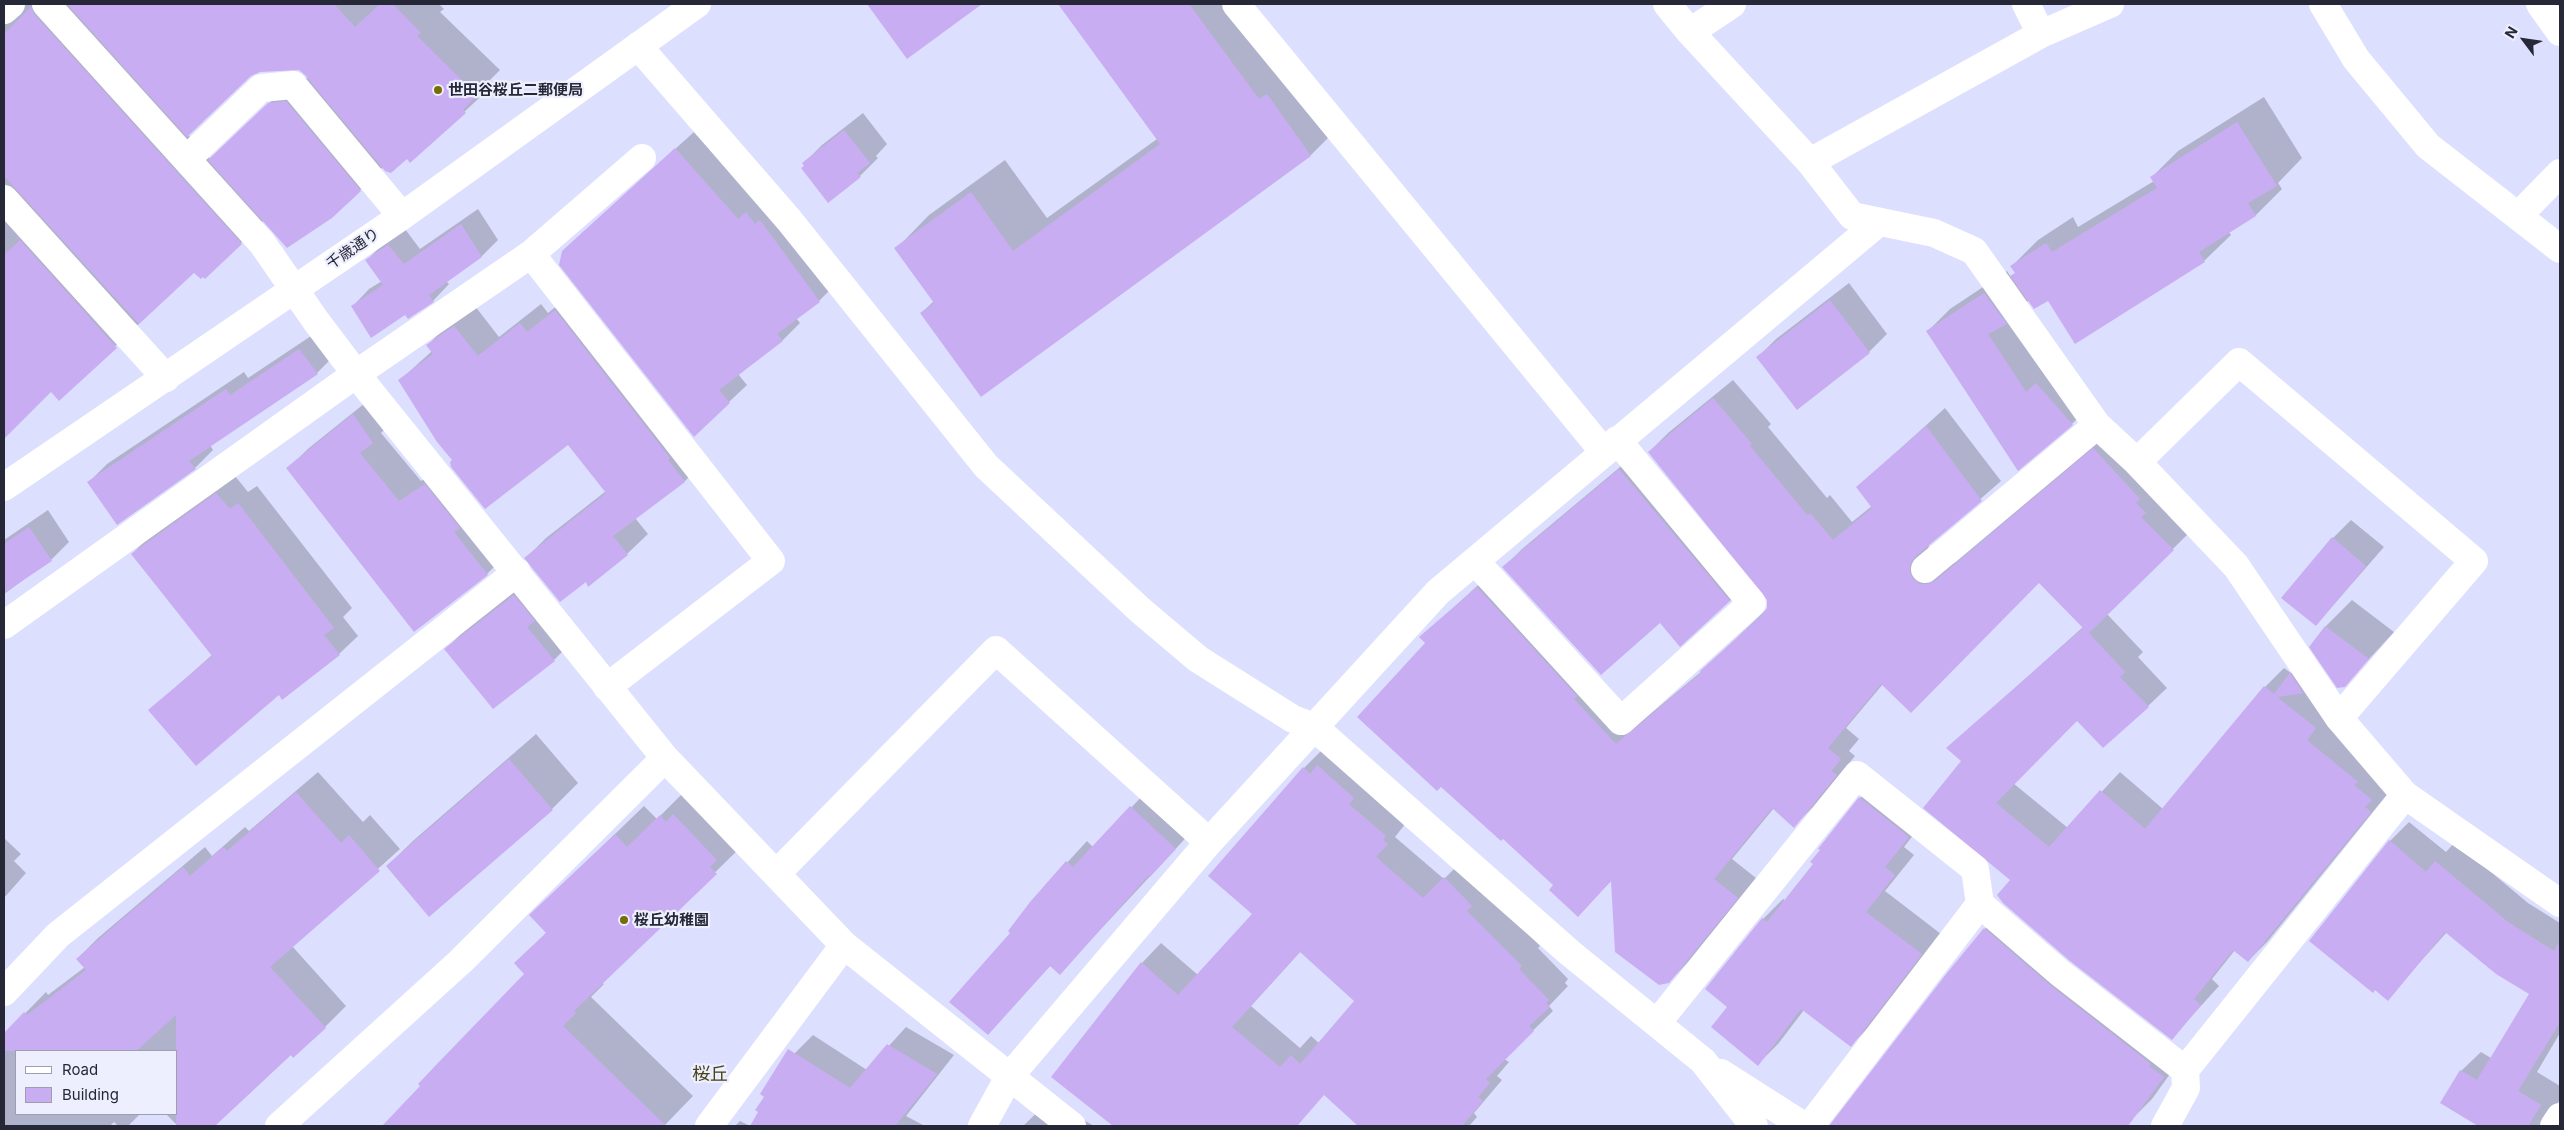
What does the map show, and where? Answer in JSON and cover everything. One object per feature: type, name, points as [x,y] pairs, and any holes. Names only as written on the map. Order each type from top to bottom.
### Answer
[{"type":"street","points":[[4,10],[11,4]]},
{"type":"street","points":[[46,4],[262,243],[356,374],[665,758],[844,945],[1072,1126]]},
{"type":"street","name":"千歳通り","points":[[4,487],[402,216],[697,4]]},
{"type":"street","points":[[1236,4],[1611,446],[1752,603],[1621,721],[1475,561]]},
{"type":"street","points":[[1667,4],[1690,32],[1810,162],[1852,216],[1934,233],[1974,251],[2097,425],[2137,462],[2236,566],[2339,718],[2404,795],[2560,904]]},
{"type":"street","points":[[1690,32],[1732,4]]},
{"type":"street","points":[[2026,4],[2041,34]]},
{"type":"street","points":[[1810,162],[2041,34],[2110,4]]},
{"type":"street","points":[[2323,4],[2356,59],[2428,146],[2560,249]]},
{"type":"street","points":[[2540,4],[2560,32]]},
{"type":"street","points":[[638,46],[789,220],[986,466],[1140,610],[1198,659],[1293,719],[1314,727],[1570,953],[1703,1061],[1804,1126]]},
{"type":"street","points":[[187,159],[261,88],[293,85],[402,216]]},
{"type":"street","points":[[4,625],[356,374],[531,254],[642,158]]},
{"type":"street","points":[[2518,216],[2560,173]]},
{"type":"street","points":[[4,199],[166,378]]},
{"type":"street","points":[[982,1126],[1009,1077],[1209,842],[1438,592],[1879,222]]},
{"type":"street","points":[[531,254],[771,561],[608,687]]},
{"type":"street","points":[[2137,462],[2238,362],[2474,561],[2339,718]]},
{"type":"street","points":[[1925,569],[2097,425]]},
{"type":"street","points":[[4,992],[58,936],[517,572]]},
{"type":"street","points":[[777,873],[996,650],[1209,842]]},
{"type":"street","points":[[279,1126],[461,961],[665,758]]},
{"type":"street","points":[[1657,1023],[1857,776],[1975,869],[1980,904],[2060,973],[2185,1070]]},
{"type":"street","points":[[2164,1126],[2186,1088],[2185,1070],[2404,795]]},
{"type":"street","points":[[1810,1126],[1980,904]]},
{"type":"street","points":[[709,1126],[844,945]]},
{"type":"street","points":[[1703,1061],[1754,1126]]},
{"type":"street","points":[[2554,1126],[2560,1117]]},
{"type":"building","points":[[67,4],[334,4],[355,27],[380,4],[393,4],[421,33],[417,36],[477,95],[463,110],[466,113],[410,163],[407,159],[391,173],[385,171],[299,70],[260,72],[251,76],[187,137]]},
{"type":"building","points":[[867,4],[982,4],[907,59]]},
{"type":"building","points":[[1058,4],[1189,4],[1259,99],[1267,94],[1311,156],[981,397],[920,313],[934,303],[894,248],[971,192],[1013,251],[1160,144]]},
{"type":"building","points":[[31,7],[34,14],[242,244],[205,279],[203,277],[201,279],[194,273],[139,324],[4,176],[4,34]]},
{"type":"building","points":[[286,101],[361,191],[332,218],[287,248],[208,160],[268,103]]},
{"type":"building","points":[[2237,122],[2277,186],[2248,203],[2256,216],[2199,252],[2205,262],[2075,344],[2048,301],[2034,309],[2010,276],[2015,273],[2010,266],[2046,243],[2052,252],[2157,188],[2150,177]]},
{"type":"building","points":[[844,130],[870,163],[857,173],[861,177],[828,203],[801,168],[804,166],[802,163]]},
{"type":"building","points":[[675,148],[738,219],[746,212],[755,224],[760,220],[820,302],[777,334],[783,341],[719,390],[730,403],[694,437],[559,265],[562,251]]},
{"type":"building","points":[[461,224],[482,257],[429,295],[434,302],[408,319],[405,315],[371,338],[351,306],[383,285],[365,260],[388,245],[404,264]]},
{"type":"building","points":[[20,240],[117,348],[59,401],[51,392],[4,439],[4,255]]},
{"type":"building","points":[[1984,293],[2007,324],[1988,334],[2026,392],[2036,383],[2073,425],[2018,471],[1926,331]]},
{"type":"building","points":[[1830,300],[1870,353],[1797,410],[1756,357]]},
{"type":"building","points":[[555,310],[670,458],[668,460],[685,482],[613,536],[628,555],[588,587],[586,582],[560,602],[524,558],[606,493],[568,445],[485,509],[451,467],[450,462],[452,460],[437,442],[398,380],[433,354],[426,345],[454,326],[478,356],[520,323],[527,332]]},
{"type":"building","points":[[299,349],[318,374],[189,461],[196,469],[117,525],[87,482],[226,389],[230,395]]},
{"type":"building","points":[[1713,398],[1752,444],[1750,446],[1808,516],[1810,513],[1833,540],[1872,508],[1856,487],[1926,426],[1982,501],[1915,557],[1910,564],[1910,572],[1913,579],[1920,584],[1928,584],[1935,581],[2093,448],[2140,499],[2136,503],[2146,513],[2141,517],[2174,550],[2089,633],[2125,672],[2120,677],[2149,707],[2103,748],[2077,721],[1996,803],[2049,847],[2100,790],[2145,829],[2264,686],[2274,694],[2290,673],[2303,693],[2277,697],[2316,728],[2307,740],[2358,782],[2354,785],[2372,800],[2365,807],[2371,812],[2248,962],[2233,950],[2194,999],[2201,1005],[2172,1040],[2070,961],[2003,903],[1997,895],[2010,880],[1923,808],[1961,761],[1946,748],[2083,628],[2039,583],[1911,713],[1881,684],[1828,748],[1841,759],[1831,771],[1837,775],[1794,828],[1772,808],[1714,879],[1738,898],[1669,983],[1659,985],[1615,952],[1611,881],[1578,917],[1549,890],[1553,885],[1503,839],[1501,841],[1441,787],[1437,791],[1357,717],[1425,643],[1419,637],[1477,587],[1577,696],[1574,699],[1616,744],[1701,673],[1700,671],[1762,615],[1767,608],[1767,600],[1648,452]]},
{"type":"building","points":[[353,414],[373,443],[360,453],[399,501],[425,484],[460,528],[454,532],[488,575],[414,632],[286,468]]},
{"type":"building","points":[[1619,469],[1730,601],[1680,647],[1660,623],[1601,675],[1502,567]]},
{"type":"building","points":[[216,493],[230,509],[238,503],[334,628],[324,635],[340,655],[282,700],[279,695],[196,766],[148,710],[212,656],[131,554]]},
{"type":"building","points":[[29,527],[52,561],[4,593],[4,544]]},
{"type":"building","points":[[2332,537],[2366,566],[2316,626],[2281,598]]},
{"type":"building","points":[[514,595],[535,621],[527,627],[555,661],[493,709],[444,649]]},
{"type":"building","points":[[2325,626],[2369,659],[2345,687],[2337,688],[2309,647]]},
{"type":"building","points":[[509,759],[553,810],[429,917],[386,866]]},
{"type":"building","points":[[1317,765],[1354,798],[1349,804],[1386,836],[1383,840],[1388,844],[1376,857],[1423,898],[1444,877],[1472,906],[1467,911],[1522,966],[1519,969],[1549,1000],[1546,1003],[1550,1007],[1529,1026],[1534,1031],[1486,1079],[1490,1083],[1478,1097],[1483,1101],[1462,1126],[1358,1126],[1324,1095],[1297,1126],[1113,1126],[1051,1077],[1141,962],[1178,995],[1252,914],[1208,876],[1303,767],[1310,774]],"holes":[[[1300,952],[1354,1001],[1300,1064],[1291,1055],[1280,1067],[1232,1027]]]},
{"type":"building","points":[[296,792],[341,843],[349,835],[380,871],[270,967],[326,1028],[293,1058],[291,1055],[215,1126],[176,1126],[176,1115],[178,1115],[178,1050],[176,1050],[176,1015],[137,1050],[4,1051],[4,1033],[24,1012],[27,1015],[86,970],[76,959],[183,867],[190,876],[223,847],[227,851]]},
{"type":"building","points":[[1859,797],[1909,837],[1885,867],[1895,875],[1866,912],[1922,954],[1851,1047],[1801,1009],[1758,1066],[1711,1027],[1727,1007],[1705,989],[1762,918],[1767,922],[1813,864],[1810,862],[1820,850],[1818,849]]},
{"type":"building","points":[[1130,806],[1176,849],[1150,877],[1148,876],[1060,975],[1050,966],[988,1035],[949,1002],[1010,933],[1008,931],[1030,902],[1066,861],[1073,867]]},
{"type":"building","points":[[673,814],[717,860],[710,867],[717,874],[574,1011],[576,1013],[563,1026],[666,1126],[382,1126],[420,1086],[418,1084],[524,974],[514,963],[546,933],[529,915],[615,834],[627,847],[660,815],[666,822]]},
{"type":"building","points":[[2389,840],[2426,872],[2435,861],[2508,922],[2554,951],[2560,941],[2560,1022],[2518,1091],[2541,1105],[2528,1126],[2478,1126],[2440,1103],[2460,1070],[2477,1080],[2529,994],[2496,974],[2445,932],[2388,1001],[2375,990],[2373,993],[2309,941]]},
{"type":"building","points":[[1984,928],[2050,985],[2151,1064],[2149,1066],[2164,1077],[2128,1126],[1829,1126],[1947,973]]},
{"type":"building","points":[[887,1044],[937,1074],[895,1126],[750,1126],[758,1112],[755,1110],[764,1097],[760,1094],[788,1049],[850,1088]]},
{"type":"place","name":"世田谷桜丘二郵便局","points":[[438,90]]},
{"type":"place","name":"桜丘幼稚園","points":[[624,920]]},
{"type":"district","name":"桜丘","points":[[710,1075]]}]
